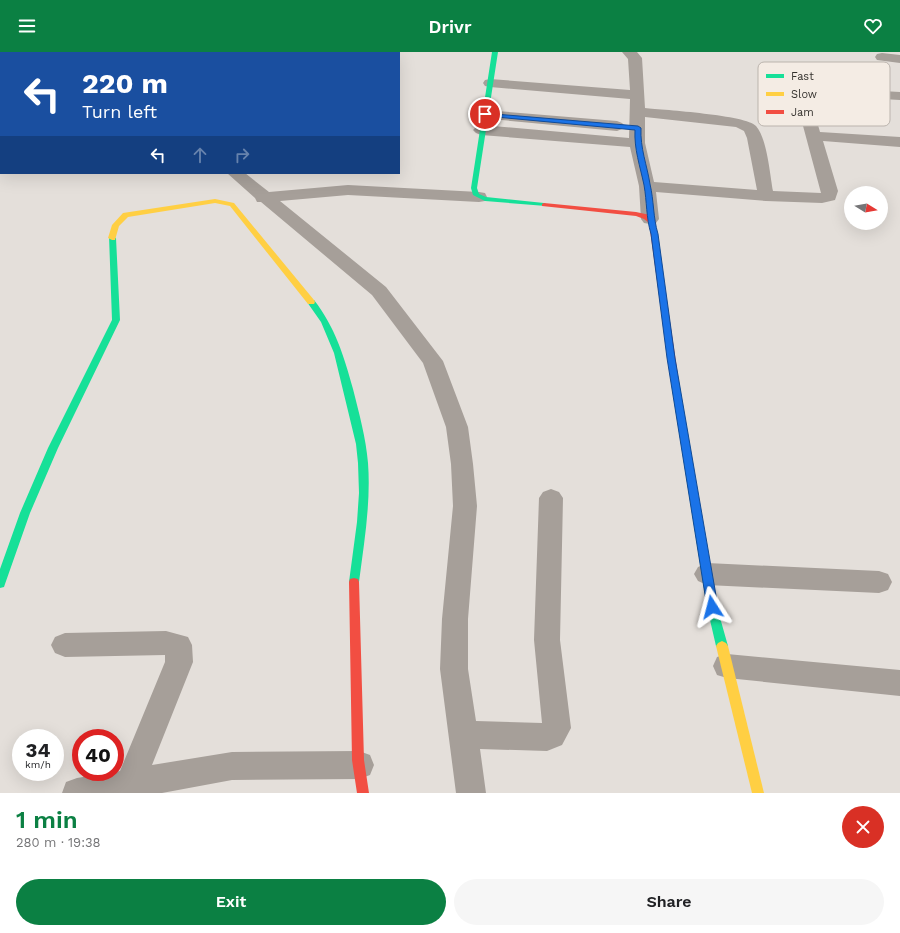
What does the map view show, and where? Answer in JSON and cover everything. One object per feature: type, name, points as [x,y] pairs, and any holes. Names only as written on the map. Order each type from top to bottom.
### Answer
[{"type":"street","points":[[479,197],[474,192],[474,188],[495,52]]},
{"type":"street","points":[[629,52],[635,58],[638,136],[647,186],[650,219],[654,234],[671,358],[712,607],[758,793]]},
{"type":"street","points":[[882,57],[900,59]]},
{"type":"street","points":[[490,83],[637,95]]},
{"type":"street","points":[[890,95],[900,96]]},
{"type":"street","points":[[638,112],[739,122],[750,128],[755,138],[766,196]]},
{"type":"street","points":[[485,114],[638,136]]},
{"type":"street","points":[[647,186],[766,196],[822,198],[829,196],[830,191],[811,126]]},
{"type":"street","points":[[482,130],[638,136]]},
{"type":"street","points":[[814,136],[900,142]]},
{"type":"street","points":[[236,174],[263,198],[379,291],[433,362],[457,427],[462,464],[465,506],[464,534],[455,619],[454,669],[471,793]]},
{"type":"street","points":[[263,198],[348,190],[479,197],[485,199],[636,214],[643,215],[650,219]]},
{"type":"street","points":[[0,584],[25,513],[52,448],[116,320],[112,232],[114,226],[126,215],[215,201],[232,204],[323,316],[333,336],[341,358],[360,438],[363,464],[362,513],[354,585],[359,765],[363,793]]},
{"type":"street","points":[[463,735],[547,737],[552,735],[557,728],[547,640],[551,498]]},
{"type":"street","points":[[707,574],[879,582]]},
{"type":"street","points":[[65,645],[166,643],[178,645],[179,662],[129,784]]},
{"type":"street","points":[[727,666],[900,683]]},
{"type":"street","points":[[77,793],[232,766],[359,765]]},
{"type":"traffic: fast","points":[[495,52],[474,188],[476,195],[485,199],[544,205]]},
{"type":"traffic: fast","points":[[0,584],[25,513],[53,448],[116,320],[112,238]]},
{"type":"traffic: fast","points":[[311,302],[325,322],[339,353],[361,444],[364,493],[362,522],[354,582]]},
{"type":"traffic: fast","points":[[675,382],[712,607],[722,646]]},
{"type":"traffic: slow","points":[[112,238],[116,225],[126,215],[215,201],[232,204],[311,302]]},
{"type":"traffic: slow","points":[[722,646],[758,793]]},
{"type":"traffic: jam","points":[[544,205],[636,214],[647,217],[652,222],[675,382]]},
{"type":"traffic: jam","points":[[354,582],[358,760],[363,793]]},
{"type":"route","points":[[485,114],[638,128],[637,143],[647,186],[650,219],[652,222],[657,253],[671,358],[712,607]]}]
